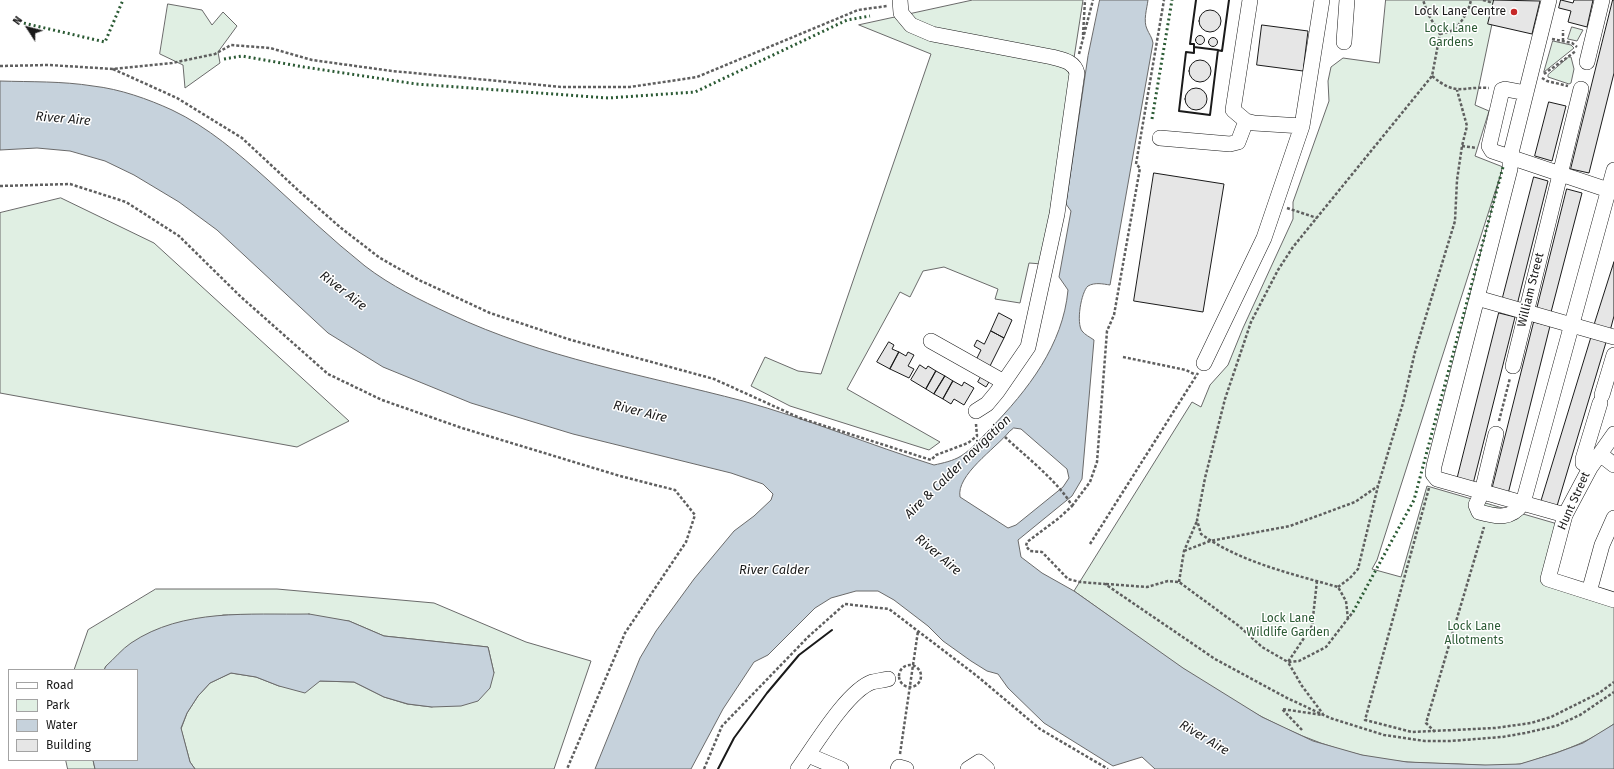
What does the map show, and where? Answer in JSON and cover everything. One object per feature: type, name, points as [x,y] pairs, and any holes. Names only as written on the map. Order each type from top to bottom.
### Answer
[{"type":"street","points":[[1250,0],[1233,110],[1246,121],[1254,123],[1302,126]]},
{"type":"street","points":[[1200,369],[1264,238],[1302,126],[1322,0]]},
{"type":"street","points":[[1344,42],[1347,0]]},
{"type":"street","points":[[1548,0],[1510,157],[1510,169],[1434,466],[1435,477],[1482,492],[1565,515]]},
{"type":"street","points":[[1582,59],[1592,41],[1602,0]]},
{"type":"street","points":[[900,2],[901,13],[911,25],[932,34],[1052,57],[1071,63],[1076,68],[1077,73],[1057,214],[1028,347],[1004,382],[986,404],[976,411]]},
{"type":"street","points":[[1526,93],[1504,89],[1502,90],[1489,146],[1492,151],[1611,191]]},
{"type":"street","name":"William Street","points":[[1513,366],[1581,89]]},
{"type":"street","points":[[1160,138],[1230,144],[1238,142],[1246,121]]},
{"type":"street","points":[[1496,434],[1482,492],[1476,505],[1476,509],[1479,512],[1494,516],[1510,515],[1518,510],[1523,503],[1571,325],[1611,191],[1614,170]]},
{"type":"street","points":[[1477,298],[1614,337]]},
{"type":"street","points":[[931,341],[1004,382]]},
{"type":"street","name":"Hunt Street","points":[[1589,592],[1548,579],[1565,515],[1590,468],[1583,463],[1583,459],[1614,356]]},
{"type":"street","points":[[1590,468],[1614,434]]},
{"type":"street","points":[[1600,454],[1614,465]]},
{"type":"street","points":[[1614,518],[1602,545],[1589,592],[1614,600]]},
{"type":"street","points":[[798,769],[840,710],[856,694],[872,683],[888,680]]},
{"type":"street","points":[[808,755],[841,769]]},
{"type":"street","points":[[968,769],[979,762],[987,769]]},
{"type":"path","points":[[1083,41],[1084,0]]},
{"type":"path","points":[[1076,68],[1093,0]]},
{"type":"path","points":[[1164,0],[1136,164],[1140,168],[1114,315],[1107,332],[1096,462],[1090,482],[1072,506],[1059,518],[1027,542],[1026,546],[1030,551],[1042,552],[1068,579],[1080,582],[1147,588],[1168,581],[1179,582],[1239,626],[1262,647],[1288,662],[1302,686],[1324,716]]},
{"type":"path","points":[[1179,582],[1184,551],[1198,520],[1205,478],[1225,399],[1251,322],[1278,270],[1293,247],[1432,76],[1440,34],[1428,14],[1423,0]]},
{"type":"path","points":[[1440,34],[1452,31],[1467,11],[1471,0]]},
{"type":"path","points":[[1483,0],[1490,2],[1490,0]]},
{"type":"path","points":[[0,66],[49,65],[113,69],[172,63],[215,54],[231,45],[270,48],[312,60],[392,71],[562,87],[630,87],[697,77],[858,10],[900,2]]},
{"type":"path","points":[[1563,30],[1563,41]]},
{"type":"path","points":[[1548,40],[1552,39],[1572,43],[1578,49],[1582,59]]},
{"type":"path","points":[[1581,89],[1547,81],[1540,75],[1545,74],[1578,49],[1592,41]]},
{"type":"path","points":[[113,69],[177,98],[242,138],[300,192],[380,258],[419,280],[490,313],[571,340],[714,379],[800,418],[931,460],[936,455],[968,443],[977,436],[976,411]]},
{"type":"path","points":[[1432,76],[1442,85],[1457,90],[1487,88],[1502,90]]},
{"type":"path","points":[[1338,587],[1350,578],[1358,569],[1378,486],[1403,404],[1415,352],[1455,221],[1457,180],[1462,146],[1468,126],[1457,90]]},
{"type":"path","points":[[0,186],[70,184],[126,202],[179,236],[241,297],[328,374],[382,400],[462,428],[620,476],[675,490],[695,515],[686,542],[625,633],[567,769]]},
{"type":"path","points":[[1275,204],[1317,218]]},
{"type":"path","points":[[1123,357],[1186,370],[1200,369]]},
{"type":"path","points":[[1496,434],[1513,366]]},
{"type":"path","points":[[1090,544],[1200,369]]},
{"type":"path","points":[[1004,437],[1040,468],[1058,487],[1072,506]]},
{"type":"path","points":[[1435,477],[1365,720],[1412,732],[1495,728],[1531,723],[1551,717],[1599,693],[1614,682]]},
{"type":"path","points":[[1184,551],[1210,541],[1290,526],[1355,502],[1378,486]]},
{"type":"path","points":[[1435,732],[1426,723],[1487,514]]},
{"type":"path","points":[[1198,520],[1201,534],[1210,541],[1241,556],[1338,587],[1346,601],[1348,619]]},
{"type":"path","points":[[1288,662],[1312,626],[1317,581]]},
{"type":"path","points":[[1105,584],[1215,659],[1287,698],[1324,716],[1354,727],[1384,735],[1425,741],[1477,740],[1525,733],[1556,726],[1580,715],[1614,692]]},
{"type":"path","points":[[1288,662],[1299,661],[1326,647],[1353,612]]},
{"type":"path","points":[[901,768],[918,631]]},
{"type":"path","points":[[913,665],[921,672],[922,680],[917,686],[910,688],[906,687],[900,681],[899,674],[906,666],[913,665]]},
{"type":"path","points":[[1302,730],[1282,709],[1324,716]]},
{"type":"path","points":[[1059,740],[1108,769]]},
{"type":"green space","points":[[973,0],[1083,0],[1042,264],[1029,263],[1020,303],[995,299],[998,289],[944,267],[923,271],[910,297],[900,292],[847,389],[940,442],[929,450],[790,406],[751,386],[765,357],[798,371],[821,374],[931,54],[859,25]]},
{"type":"green space","points":[[1386,0],[1497,0],[1475,105],[1489,111],[1475,156],[1503,167],[1377,560],[1372,569],[1401,577],[1427,486],[1561,525],[1548,579],[1614,600],[1614,724],[1579,744],[1523,764],[1488,766],[1421,763],[1373,758],[1322,743],[1283,728],[1210,687],[1175,664],[1074,591],[1192,402],[1201,407],[1210,385],[1228,365],[1243,328],[1293,219],[1293,202],[1329,101],[1328,81],[1331,67],[1343,58],[1379,63]]},
{"type":"green space","points":[[168,4],[202,10],[212,25],[223,12],[237,26],[218,52],[220,63],[185,88],[183,65],[160,54]]},
{"type":"green space","points":[[1572,27],[1583,30],[1577,41],[1568,39]]},
{"type":"green space","points":[[1553,41],[1571,45],[1574,48],[1544,72]]},
{"type":"green space","points":[[1569,57],[1571,57],[1574,69],[1571,83],[1569,84],[1548,77],[1548,75]]},
{"type":"green space","points":[[61,198],[154,243],[349,421],[297,447],[0,393],[0,213]]},
{"type":"green space","points":[[156,589],[277,589],[434,603],[526,642],[591,661],[554,769],[195,769],[190,762],[181,729],[187,713],[198,696],[210,683],[231,673],[256,677],[279,686],[320,681],[354,682],[384,697],[407,704],[432,707],[494,673],[488,647],[384,636],[349,621],[264,615],[223,615],[106,666],[104,669],[74,669],[88,630]]},
{"type":"green space","points":[[66,761],[93,761],[95,769],[68,769]]},
{"type":"water","points":[[1100,0],[1148,0],[1145,22],[1153,43],[1110,285],[1096,284],[1088,286],[1083,294],[1079,315],[1080,327],[1082,331],[1094,340],[1082,479],[1072,496],[1018,540],[1021,557],[1042,573],[1074,591],[1183,668],[1262,717],[1313,741],[1362,755],[1407,762],[1485,765],[1520,764],[1583,743],[1614,724],[1614,769],[1155,769],[1142,757],[1113,766],[1044,723],[1008,688],[998,674],[987,671],[971,661],[943,641],[928,626],[894,600],[878,591],[856,591],[831,598],[815,608],[768,655],[754,662],[723,709],[691,769],[595,769],[640,658],[656,631],[694,579],[734,531],[754,516],[771,500],[773,494],[763,484],[731,473],[573,434],[471,403],[383,367],[328,333],[217,230],[179,202],[134,175],[105,161],[70,151],[37,148],[0,150],[0,81],[81,84],[113,89],[134,95],[172,110],[211,133],[246,160],[328,235],[365,266],[395,286],[450,314],[485,329],[557,354],[767,408],[934,465],[951,461],[965,453],[1018,399],[1041,366],[1059,329],[1065,310],[1068,290],[1059,277],[1071,211],[1066,204],[1088,56]],"holes":[[[1014,428],[1021,429],[1067,469],[1069,478],[1063,487],[1016,525],[1008,528],[960,497],[960,489],[970,471],[1009,432]]]},
{"type":"water","points":[[240,614],[309,614],[349,621],[384,636],[488,647],[494,673],[490,688],[478,701],[461,706],[432,707],[408,704],[384,697],[354,682],[320,681],[305,693],[279,686],[256,677],[231,673],[210,683],[198,696],[187,713],[181,728],[190,762],[195,769],[95,769],[93,761],[138,761],[138,669],[104,669],[106,666],[124,648],[151,632],[172,624],[194,619]]},
{"type":"building","name":"Lock Lane Centre","points":[[1494,0],[1540,1],[1532,34],[1488,24]]},
{"type":"building","points":[[1561,0],[1573,3],[1574,0],[1593,0],[1587,27],[1568,22],[1571,11],[1559,8]]},
{"type":"building","points":[[1613,0],[1614,73],[1589,173],[1571,169]]},
{"type":"building","points":[[1210,10],[1218,13],[1221,21],[1218,29],[1210,32],[1202,29],[1199,21],[1202,13]]},
{"type":"building","points":[[1262,25],[1308,31],[1303,71],[1257,65]]},
{"type":"building","points":[[1200,35],[1205,40],[1200,45],[1195,40]]},
{"type":"building","points":[[1213,37],[1218,42],[1213,47],[1208,42]]},
{"type":"building","points":[[1200,60],[1208,63],[1211,71],[1208,79],[1200,82],[1192,79],[1189,71],[1192,63]]},
{"type":"building","points":[[1196,88],[1204,91],[1207,99],[1204,107],[1196,110],[1188,107],[1185,99],[1188,91]]},
{"type":"building","points":[[1549,102],[1566,106],[1552,161],[1535,156]]},
{"type":"building","points":[[1154,173],[1224,184],[1203,312],[1134,301]]},
{"type":"building","points":[[1534,177],[1548,181],[1517,305],[1502,301]]},
{"type":"building","points":[[1567,189],[1582,193],[1550,316],[1536,313]]},
{"type":"building","points":[[1614,262],[1614,316],[1610,331],[1594,326]]},
{"type":"building","points":[[999,313],[1012,320],[1004,338],[991,331]]},
{"type":"building","points":[[1499,313],[1515,317],[1473,484],[1457,480]]},
{"type":"building","points":[[1534,322],[1550,326],[1508,494],[1492,490]]},
{"type":"building","points":[[991,331],[1004,338],[990,366],[976,360],[981,350],[974,346],[977,340],[984,344]]},
{"type":"building","points":[[1592,335],[1607,339],[1557,506],[1541,502]]},
{"type":"building","points":[[889,342],[894,345],[892,349],[899,352],[890,369],[877,362]]},
{"type":"building","points":[[899,352],[906,356],[908,352],[914,355],[908,366],[914,369],[909,378],[890,369]]},
{"type":"building","points":[[920,365],[926,369],[928,366],[936,371],[926,389],[911,380]]},
{"type":"building","points":[[936,371],[945,376],[934,394],[926,389]]},
{"type":"building","points":[[945,376],[953,381],[943,399],[934,394]]},
{"type":"building","points":[[981,377],[989,382],[986,387],[978,382]]},
{"type":"building","points":[[953,381],[962,386],[964,382],[974,388],[964,405],[954,399],[951,404],[943,399]]},
{"type":"hedge","points":[[19,22],[105,42],[123,0]]},
{"type":"hedge","points":[[1152,119],[1172,0]]},
{"type":"hedge","points":[[224,59],[242,56],[416,84],[608,98],[695,92],[847,20],[870,16]]},
{"type":"hedge","points":[[1353,612],[1414,500],[1503,167]]},
{"type":"wall","points":[[1195,47],[1194,44],[1190,44],[1196,0]]},
{"type":"wall","points":[[1217,50],[1222,51],[1229,0]]},
{"type":"wall","points":[[1194,47],[1218,50],[1210,115],[1179,111],[1186,52],[1194,53],[1194,47]]},
{"type":"wall","points":[[718,769],[734,738],[767,693],[799,655],[832,630]]},
{"type":"place","name":"Lock Lane Centre","points":[[1514,12]]},
{"type":"park label","name":"Lock Lane Gardens","points":[[1451,36]]},
{"type":"park label","name":"Lock Lane Wildlife Garden","points":[[1288,626]]},
{"type":"park label","name":"Lock Lane Allotments","points":[[1474,634]]},
{"type":"water label","name":"River Aire","points":[[63,119]]},
{"type":"water label","name":"River Aire","points":[[343,291]]},
{"type":"water label","name":"River Aire","points":[[640,412]]},
{"type":"water label","name":"Aire & Calder navigation","points":[[958,467]]},
{"type":"water label","name":"River Aire","points":[[938,555]]},
{"type":"water label","name":"River Calder","points":[[774,570]]},
{"type":"water label","name":"River Aire","points":[[1204,738]]}]
